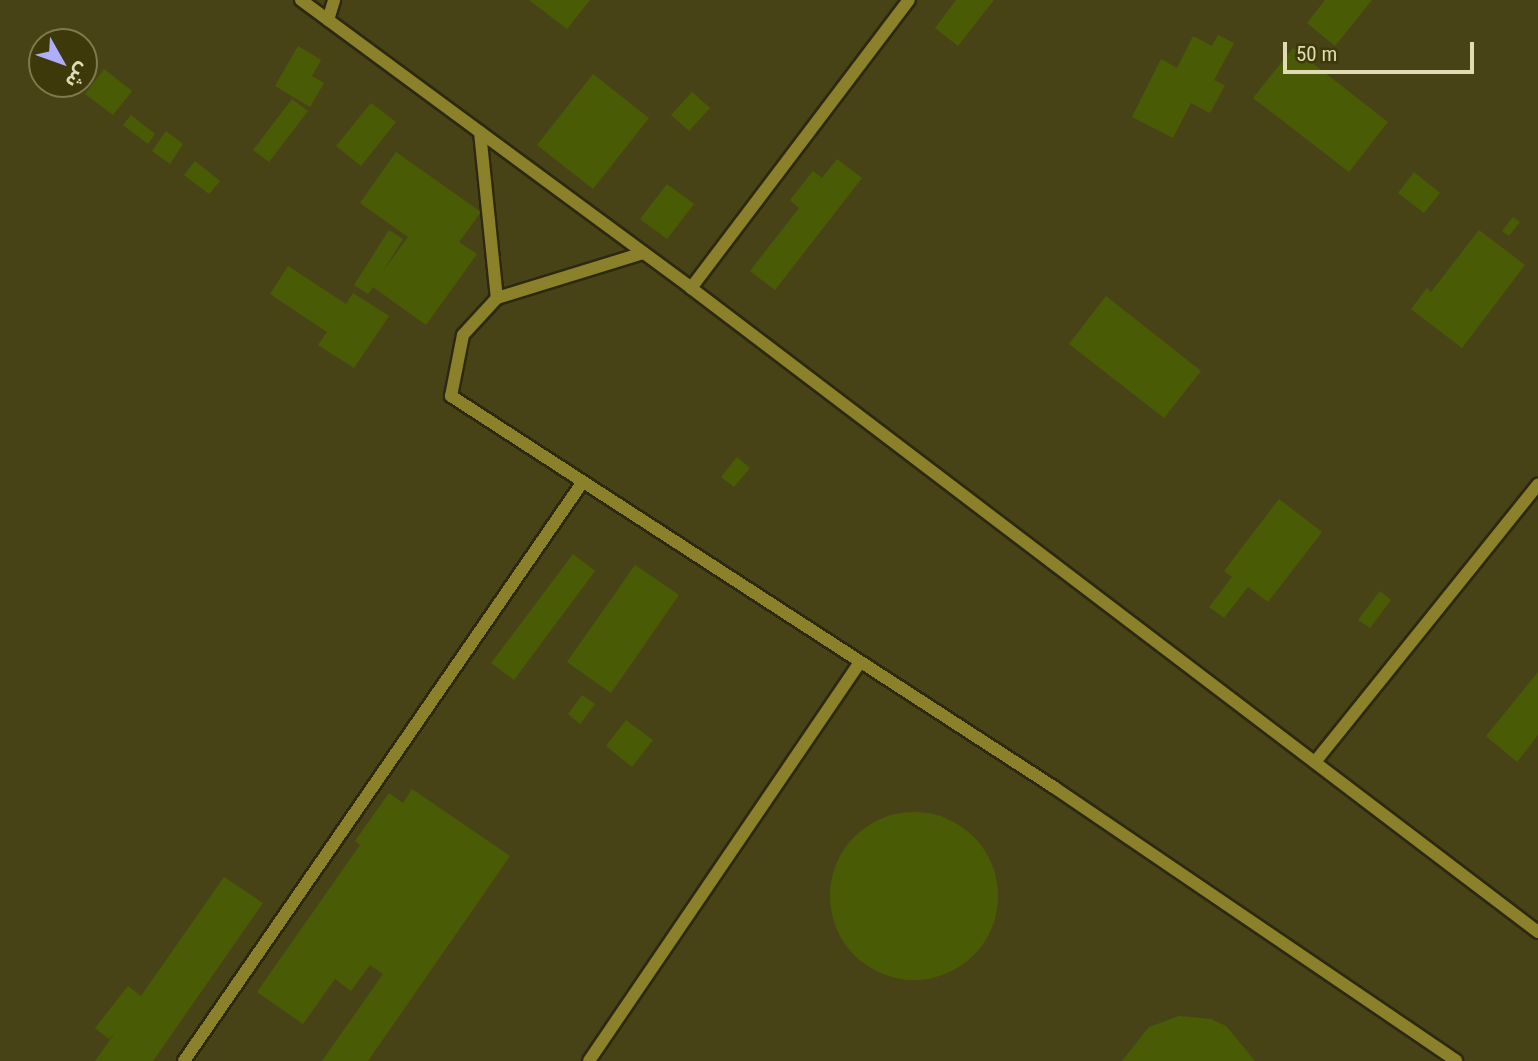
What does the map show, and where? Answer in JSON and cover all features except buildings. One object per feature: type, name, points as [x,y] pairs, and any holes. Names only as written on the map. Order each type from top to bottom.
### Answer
[{"type":"lane","points":[[301,0],[691,288],[1538,932]]},
{"type":"lane","points":[[328,20],[334,0]]},
{"type":"lane","points":[[691,288],[909,0]]},
{"type":"lane","points":[[480,132],[497,298]]},
{"type":"lane","points":[[643,253],[497,298],[463,335],[451,396],[1055,788],[1456,1061]]},
{"type":"lane","points":[[184,1061],[582,483]]},
{"type":"lane","points":[[1315,762],[1538,485]]},
{"type":"lane","points":[[589,1061],[859,663]]}]
